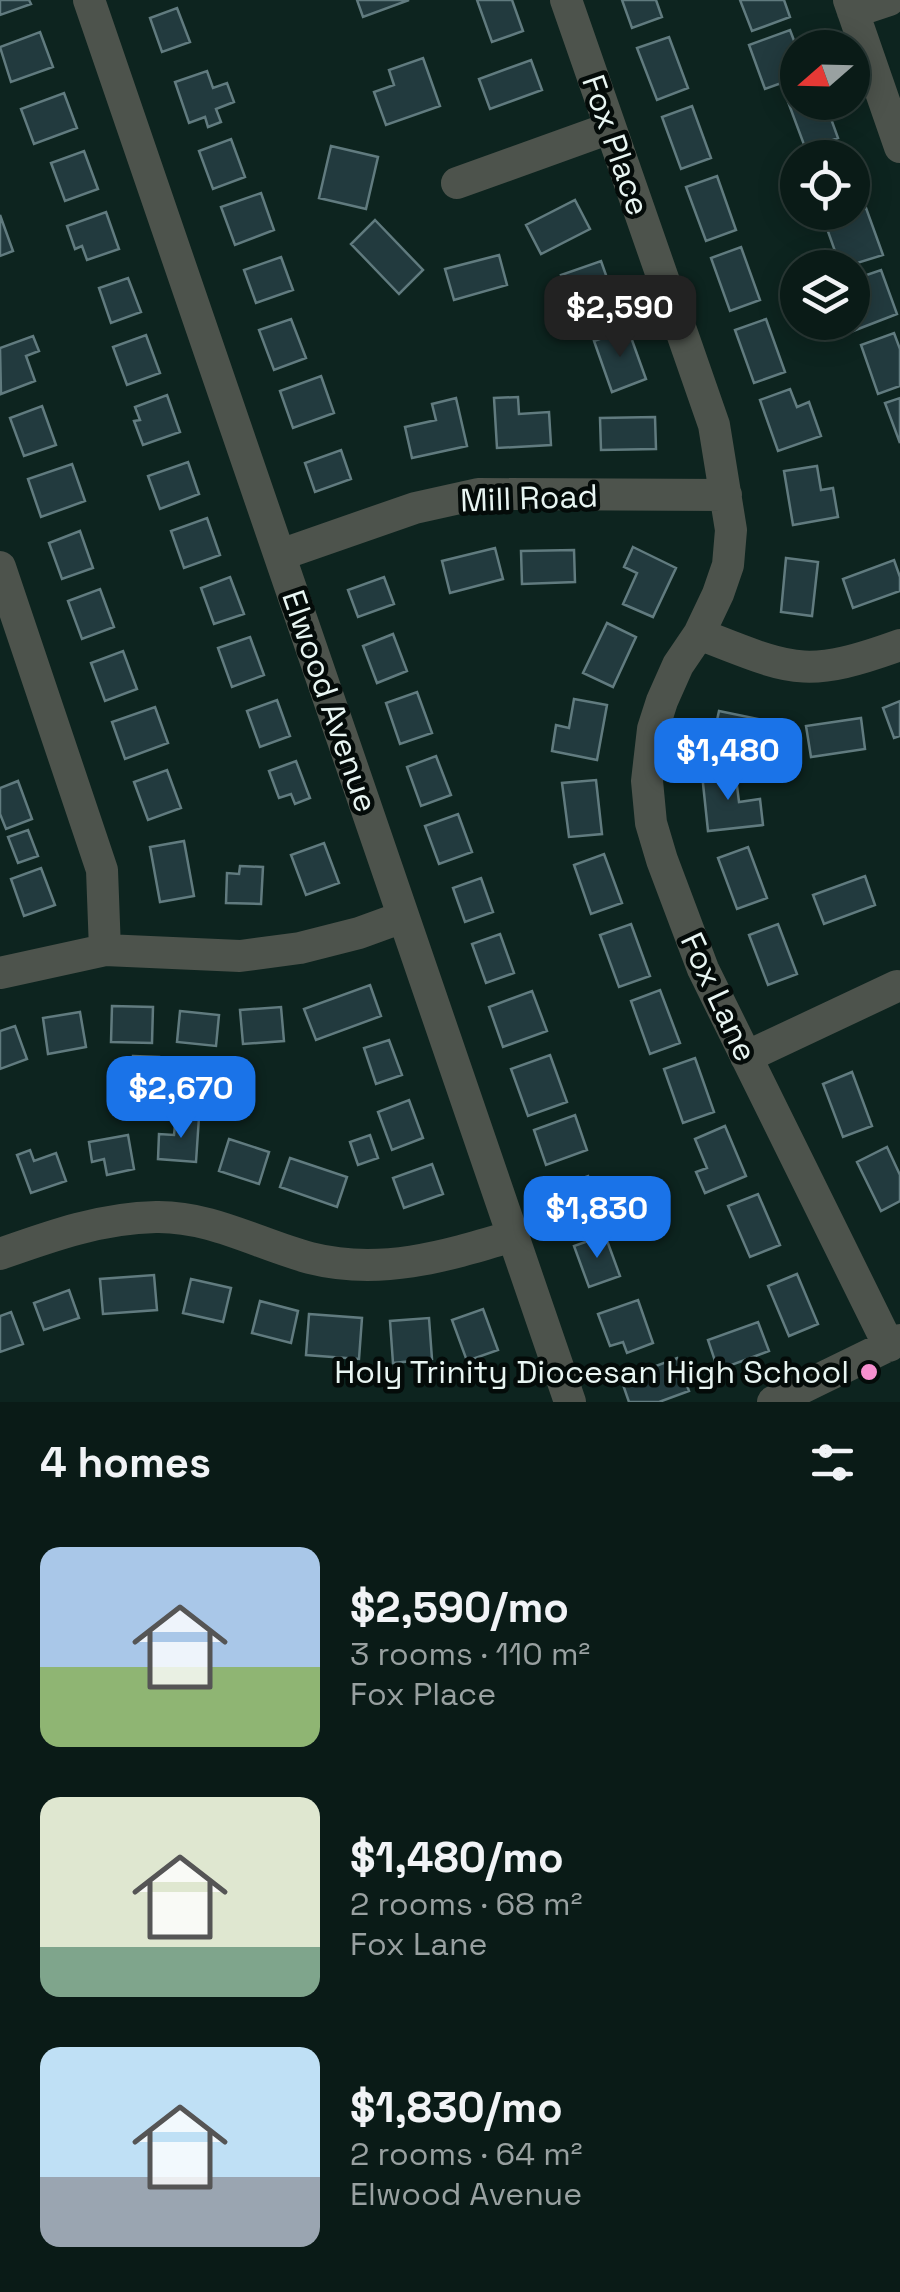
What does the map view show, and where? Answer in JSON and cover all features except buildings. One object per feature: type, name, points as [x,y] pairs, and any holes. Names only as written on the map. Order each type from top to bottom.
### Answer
[{"type":"street","name":"Elwood Avenue","points":[[89,0],[570,1402]]},
{"type":"street","name":"Fox Place","points":[[566,0],[714,425],[731,530],[728,565],[699,634]]},
{"type":"street","points":[[889,0],[851,6],[900,146]]},
{"type":"street","points":[[457,182],[610,128]]},
{"type":"street","name":"Mill Road","points":[[280,555],[415,508],[478,494],[726,495]]},
{"type":"street","points":[[0,567],[102,870],[105,950]]},
{"type":"street","points":[[699,634],[800,669],[852,662],[900,644]]},
{"type":"street","name":"Fox Lane","points":[[699,634],[678,665],[654,728],[647,781],[651,824],[703,969],[894,1343]]},
{"type":"street","points":[[0,972],[105,950],[240,956],[300,948],[359,933],[403,916]]},
{"type":"street","points":[[746,1056],[897,986]]},
{"type":"street","points":[[0,1254],[84,1226],[158,1216],[196,1220],[244,1233],[312,1258],[374,1266],[428,1262],[513,1236]]},
{"type":"street","points":[[773,1402],[894,1343]]},
{"type":"place","name":"Holy Trinity Diocesan High School","points":[[869,1372]]}]
